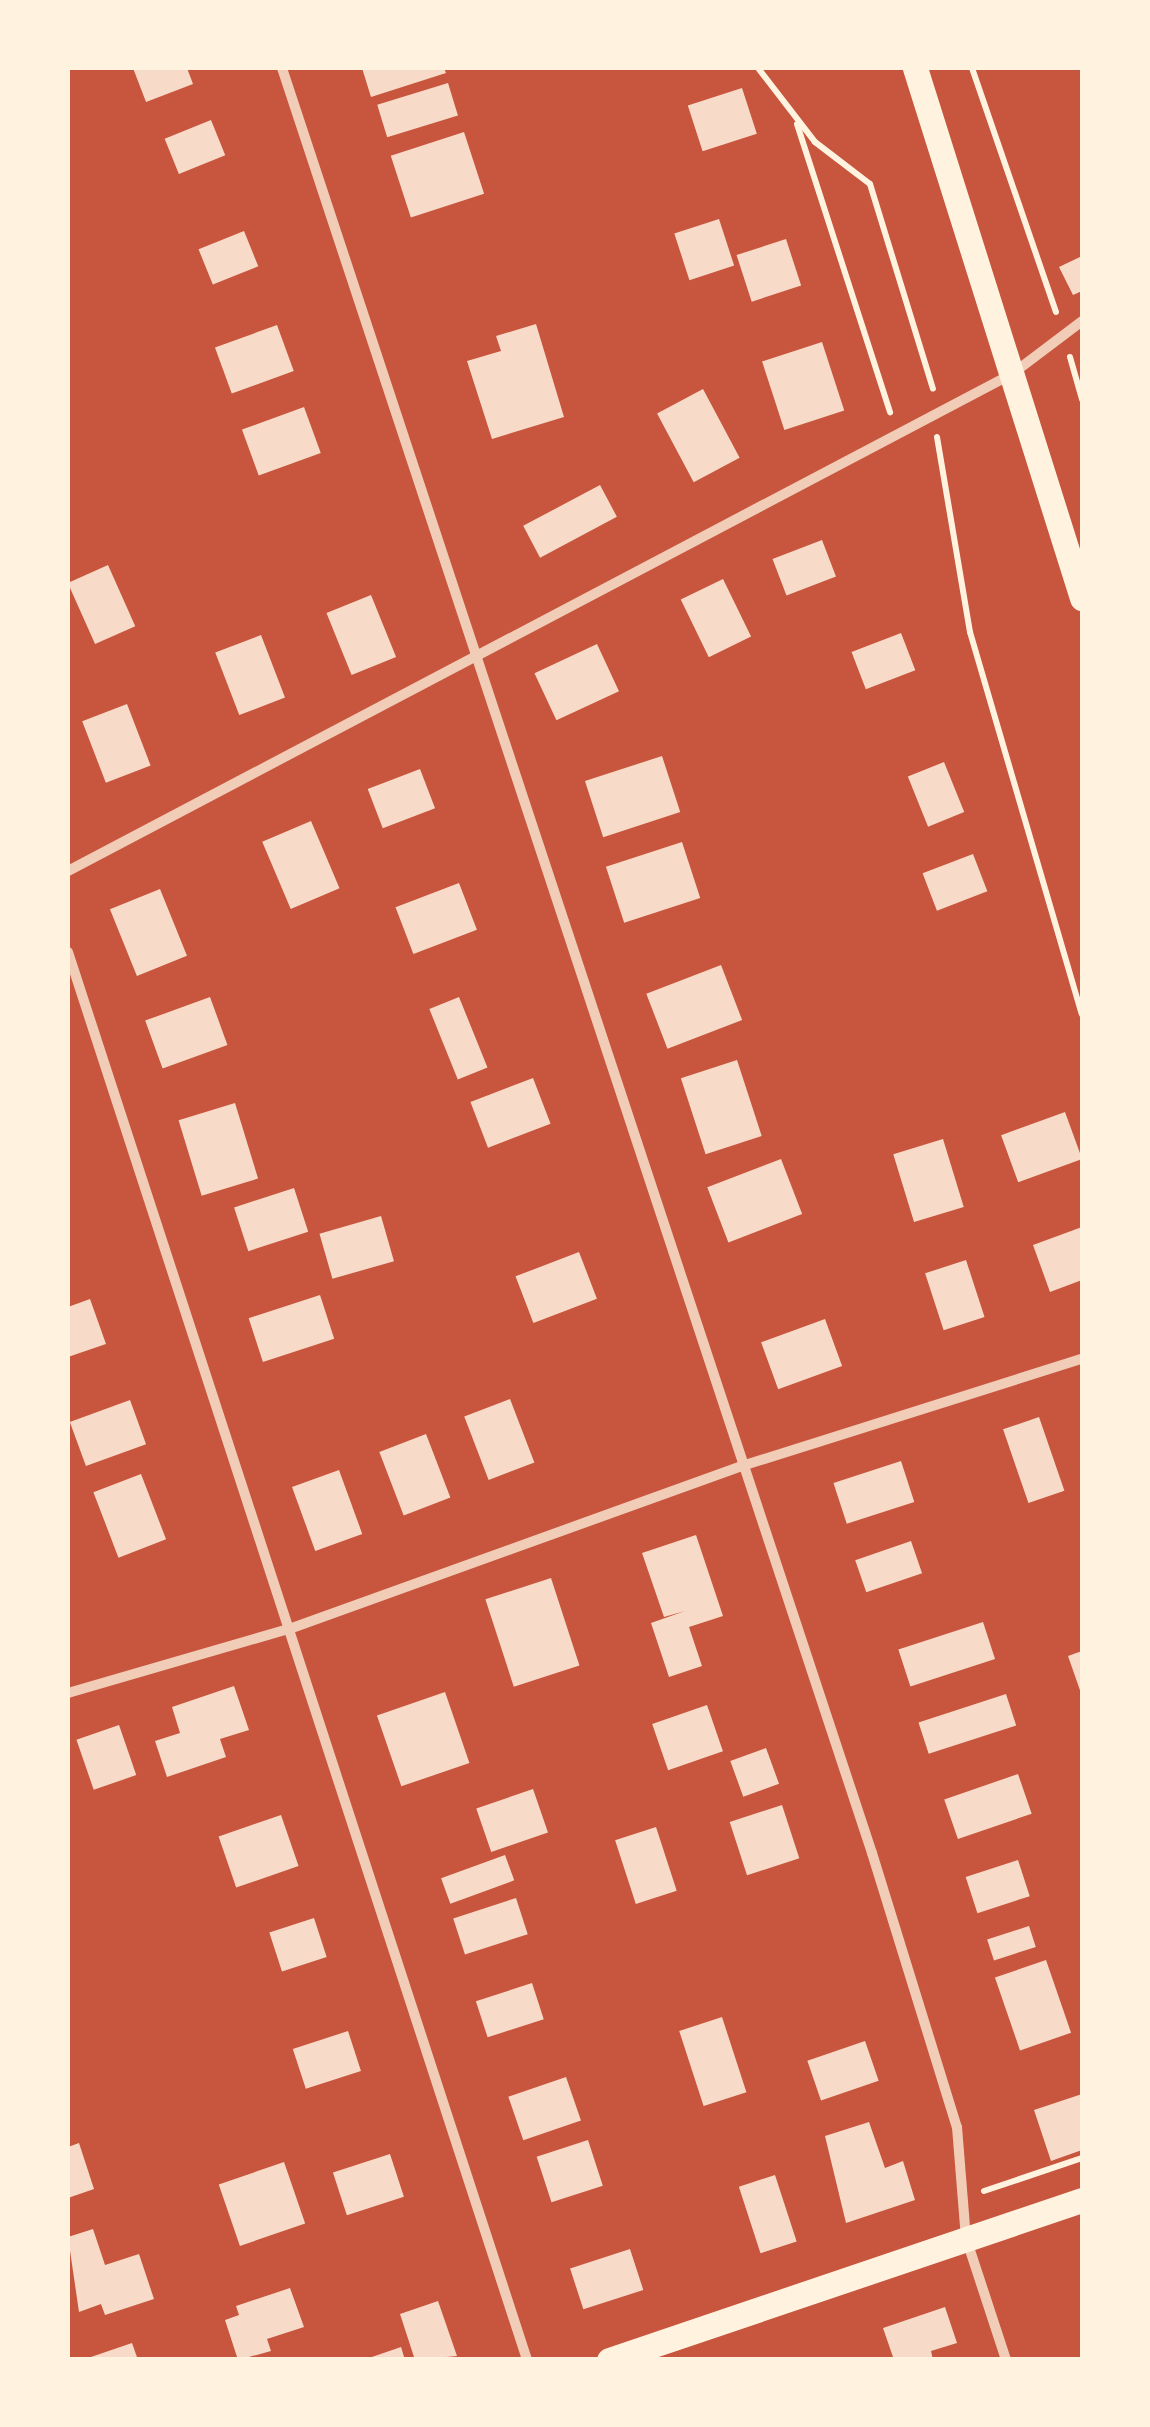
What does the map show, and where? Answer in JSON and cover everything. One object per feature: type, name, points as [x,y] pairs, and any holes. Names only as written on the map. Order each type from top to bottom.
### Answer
[{"type":"main road","points":[[916,68],[1082,598]]},
{"type":"main road","points":[[610,2360],[1082,2200]]},
{"type":"street","points":[[282,68],[745,1465],[956,2127],[966,2238],[1006,2360]]},
{"type":"street","points":[[68,871],[1012,374],[1082,321]]},
{"type":"street","points":[[68,952],[292,1628],[527,2360]]},
{"type":"street","points":[[68,1693],[292,1628],[745,1465],[1082,1359]]},
{"type":"path","points":[[758,68],[795,118],[870,184],[932,386],[932,398],[919,403]]},
{"type":"path","points":[[972,68],[1064,335],[1082,399]]},
{"type":"path","points":[[795,118],[891,414],[905,408]]},
{"type":"path","points":[[933,414],[970,632],[1082,1014]]},
{"type":"path","points":[[963,2199],[1082,2158]]},
{"type":"building","points":[[133,68],[187,68],[193,84],[146,102]]},
{"type":"building","points":[[362,68],[444,68],[446,73],[371,97]]},
{"type":"building","points":[[448,83],[458,116],[387,137],[377,105]]},
{"type":"building","points":[[742,88],[757,134],[703,151],[688,106]]},
{"type":"building","points":[[211,120],[225,155],[179,174],[165,139]]},
{"type":"building","points":[[464,132],[484,194],[411,218],[391,156]]},
{"type":"building","points":[[719,219],[734,266],[689,280],[674,234]]},
{"type":"building","points":[[244,231],[258,266],[213,285],[199,249]]},
{"type":"building","points":[[786,239],[801,286],[752,302],[737,255]]},
{"type":"building","points":[[1082,256],[1082,291],[1073,295],[1059,267]]},
{"type":"building","points":[[536,324],[564,417],[492,439],[467,361],[501,351],[496,336]]},
{"type":"building","points":[[277,325],[294,371],[232,394],[215,348]]},
{"type":"building","points":[[822,342],[844,410],[784,430],[762,361]]},
{"type":"building","points":[[703,389],[740,458],[694,482],[657,413]]},
{"type":"building","points":[[304,407],[321,453],[259,476],[242,430]]},
{"type":"building","points":[[600,485],[617,517],[540,558],[523,526]]},
{"type":"building","points":[[822,540],[836,576],[786,595],[773,559]]},
{"type":"building","points":[[108,565],[135,626],[95,644],[68,583]]},
{"type":"building","points":[[723,579],[751,637],[709,657],[681,600]]},
{"type":"building","points":[[371,595],[396,657],[352,675],[326,613]]},
{"type":"building","points":[[901,633],[915,670],[866,689],[852,652]]},
{"type":"building","points":[[261,635],[285,698],[239,715],[215,653]]},
{"type":"building","points":[[597,644],[619,691],[556,720],[534,673]]},
{"type":"building","points":[[127,704],[151,766],[106,783],[82,721]]},
{"type":"building","points":[[662,756],[680,812],[603,837],[585,781]]},
{"type":"building","points":[[944,762],[964,812],[928,827],[908,777]]},
{"type":"building","points":[[420,769],[435,808],[383,828],[368,789]]},
{"type":"building","points":[[311,821],[340,888],[291,909],[262,842]]},
{"type":"building","points":[[682,842],[700,898],[624,923],[606,867]]},
{"type":"building","points":[[973,854],[987,891],[937,911],[923,873]]},
{"type":"building","points":[[459,883],[477,930],[413,954],[396,907]]},
{"type":"building","points":[[160,889],[187,956],[137,976],[110,909]]},
{"type":"building","points":[[721,965],[742,1020],[667,1049],[646,994]]},
{"type":"building","points":[[210,997],[227,1045],[163,1069],[145,1021]]},
{"type":"building","points":[[459,997],[487,1067],[458,1079],[429,1009]]},
{"type":"building","points":[[737,1060],[762,1136],[706,1154],[681,1078]]},
{"type":"building","points":[[533,1078],[551,1124],[488,1148],[470,1102]]},
{"type":"building","points":[[235,1103],[258,1179],[202,1196],[179,1120]]},
{"type":"building","points":[[1065,1112],[1082,1159],[1018,1182],[1001,1135]]},
{"type":"building","points":[[943,1139],[964,1207],[914,1222],[893,1154]]},
{"type":"building","points":[[781,1159],[802,1214],[728,1242],[707,1187]]},
{"type":"building","points":[[294,1188],[308,1232],[248,1251],[234,1207]]},
{"type":"building","points":[[381,1216],[394,1261],[332,1279],[319,1234]]},
{"type":"building","points":[[1082,1227],[1082,1280],[1050,1292],[1033,1245]]},
{"type":"building","points":[[579,1252],[597,1299],[533,1323],[516,1276]]},
{"type":"building","points":[[966,1260],[985,1317],[944,1330],[925,1273]]},
{"type":"building","points":[[320,1295],[334,1339],[263,1362],[249,1318]]},
{"type":"building","points":[[90,1299],[106,1344],[68,1357],[68,1307]]},
{"type":"building","points":[[825,1319],[842,1366],[778,1389],[761,1342]]},
{"type":"building","points":[[510,1399],[534,1462],[489,1480],[464,1417]]},
{"type":"building","points":[[130,1400],[146,1444],[86,1466],[70,1422]]},
{"type":"building","points":[[1039,1417],[1064,1491],[1028,1503],[1003,1429]]},
{"type":"building","points":[[426,1434],[450,1497],[404,1515],[379,1452]]},
{"type":"building","points":[[901,1461],[914,1502],[847,1524],[833,1483]]},
{"type":"building","points":[[339,1470],[362,1534],[315,1551],[292,1487]]},
{"type":"building","points":[[141,1474],[166,1539],[118,1558],[93,1492]]},
{"type":"building","points":[[696,1535],[723,1616],[689,1627],[702,1666],[669,1677],[651,1623],[685,1611],[664,1617],[642,1553]]},
{"type":"building","points":[[911,1541],[922,1573],[866,1592],[855,1560]]},
{"type":"building","points":[[551,1578],[579,1665],[514,1687],[485,1599]]},
{"type":"building","points":[[983,1622],[995,1659],[910,1687],[898,1650]]},
{"type":"building","points":[[1082,1651],[1082,1696],[1068,1656]]},
{"type":"building","points":[[234,1686],[249,1730],[220,1739],[226,1757],[167,1777],[155,1741],[180,1733],[172,1707]]},
{"type":"building","points":[[445,1692],[469,1763],[401,1786],[377,1715]]},
{"type":"building","points":[[1006,1694],[1016,1725],[929,1754],[919,1722]]},
{"type":"building","points":[[707,1705],[723,1751],[668,1770],[652,1724]]},
{"type":"building","points":[[119,1725],[136,1775],[94,1790],[76,1740]]},
{"type":"building","points":[[766,1748],[779,1784],[743,1797],[730,1761]]},
{"type":"building","points":[[1018,1774],[1032,1814],[958,1839],[944,1799]]},
{"type":"building","points":[[533,1789],[548,1832],[491,1852],[476,1809]]},
{"type":"building","points":[[782,1805],[799,1858],[747,1875],[730,1822]]},
{"type":"building","points":[[281,1815],[299,1866],[236,1888],[219,1836]]},
{"type":"building","points":[[656,1827],[677,1891],[636,1904],[615,1840]]},
{"type":"building","points":[[505,1855],[514,1880],[450,1904],[441,1878]]},
{"type":"building","points":[[1018,1860],[1030,1896],[977,1913],[966,1877]]},
{"type":"building","points":[[516,1898],[528,1934],[465,1955],[453,1918]]},
{"type":"building","points":[[314,1918],[327,1957],[282,1972],[269,1933]]},
{"type":"building","points":[[1029,1926],[1036,1947],[994,1961],[987,1940]]},
{"type":"building","points":[[1046,1960],[1071,2033],[1020,2050],[995,1978]]},
{"type":"building","points":[[532,1983],[544,2019],[488,2037],[476,2001]]},
{"type":"building","points":[[722,2017],[746,2092],[704,2106],[679,2031]]},
{"type":"building","points":[[348,2031],[361,2071],[306,2089],[293,2049]]},
{"type":"building","points":[[865,2041],[879,2081],[821,2101],[807,2061]]},
{"type":"building","points":[[566,2077],[581,2120],[523,2140],[508,2097]]},
{"type":"building","points":[[1082,2094],[1082,2150],[1051,2161],[1034,2110]]},
{"type":"building","points":[[869,2122],[885,2168],[903,2161],[915,2200],[846,2223],[825,2136]]},
{"type":"building","points":[[588,2140],[603,2186],[551,2202],[537,2157]]},
{"type":"building","points":[[79,2143],[94,2189],[68,2198],[68,2147]]},
{"type":"building","points":[[390,2154],[404,2197],[347,2215],[333,2173]]},
{"type":"building","points":[[284,2162],[305,2223],[240,2246],[219,2184]]},
{"type":"building","points":[[775,2175],[797,2242],[760,2253],[739,2187]]},
{"type":"building","points":[[93,2229],[105,2265],[139,2254],[154,2299],[105,2315],[101,2304],[79,2312],[68,2237]]},
{"type":"building","points":[[630,2249],[643,2290],[583,2309],[570,2268]]},
{"type":"building","points":[[290,2288],[304,2327],[267,2339],[271,2351],[238,2360],[225,2320],[239,2315],[236,2306]]},
{"type":"building","points":[[438,2301],[457,2356],[415,2360],[400,2314]]},
{"type":"building","points":[[945,2307],[957,2343],[931,2351],[933,2360],[894,2360],[883,2328]]},
{"type":"building","points":[[132,2343],[138,2360],[85,2360],[85,2359]]},
{"type":"building","points":[[401,2347],[405,2360],[366,2360],[366,2359]]}]
